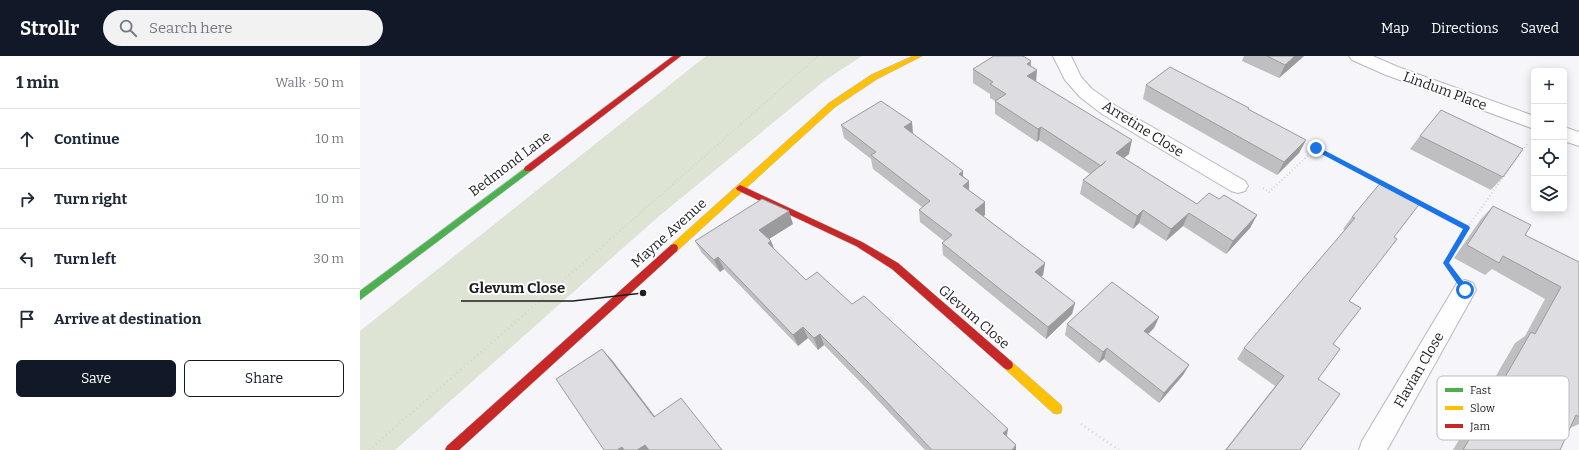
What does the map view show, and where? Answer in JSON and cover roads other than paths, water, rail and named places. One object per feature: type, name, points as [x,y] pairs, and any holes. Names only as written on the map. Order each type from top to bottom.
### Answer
[{"type":"street","name":"Bedmond Lane","points":[[360,296],[678,56]]},
{"type":"street","name":"Mayne Avenue","points":[[451,450],[832,105],[861,83],[893,66],[919,56]]},
{"type":"street","name":"Arretine Close","points":[[1062,56],[1074,80],[1086,93],[1109,110],[1238,186]]},
{"type":"street","name":"Lindum Place","points":[[1358,56],[1392,72],[1531,122]]},
{"type":"street","points":[[1567,135],[1579,139]]},
{"type":"street","name":"Glevum Close","points":[[740,188],[859,244],[894,266],[1057,409]]},
{"type":"street","name":"Flavian Close","points":[[1372,450],[1465,290]]},
{"type":"place","name":"Glevum Close","points":[[643,293]]}]
